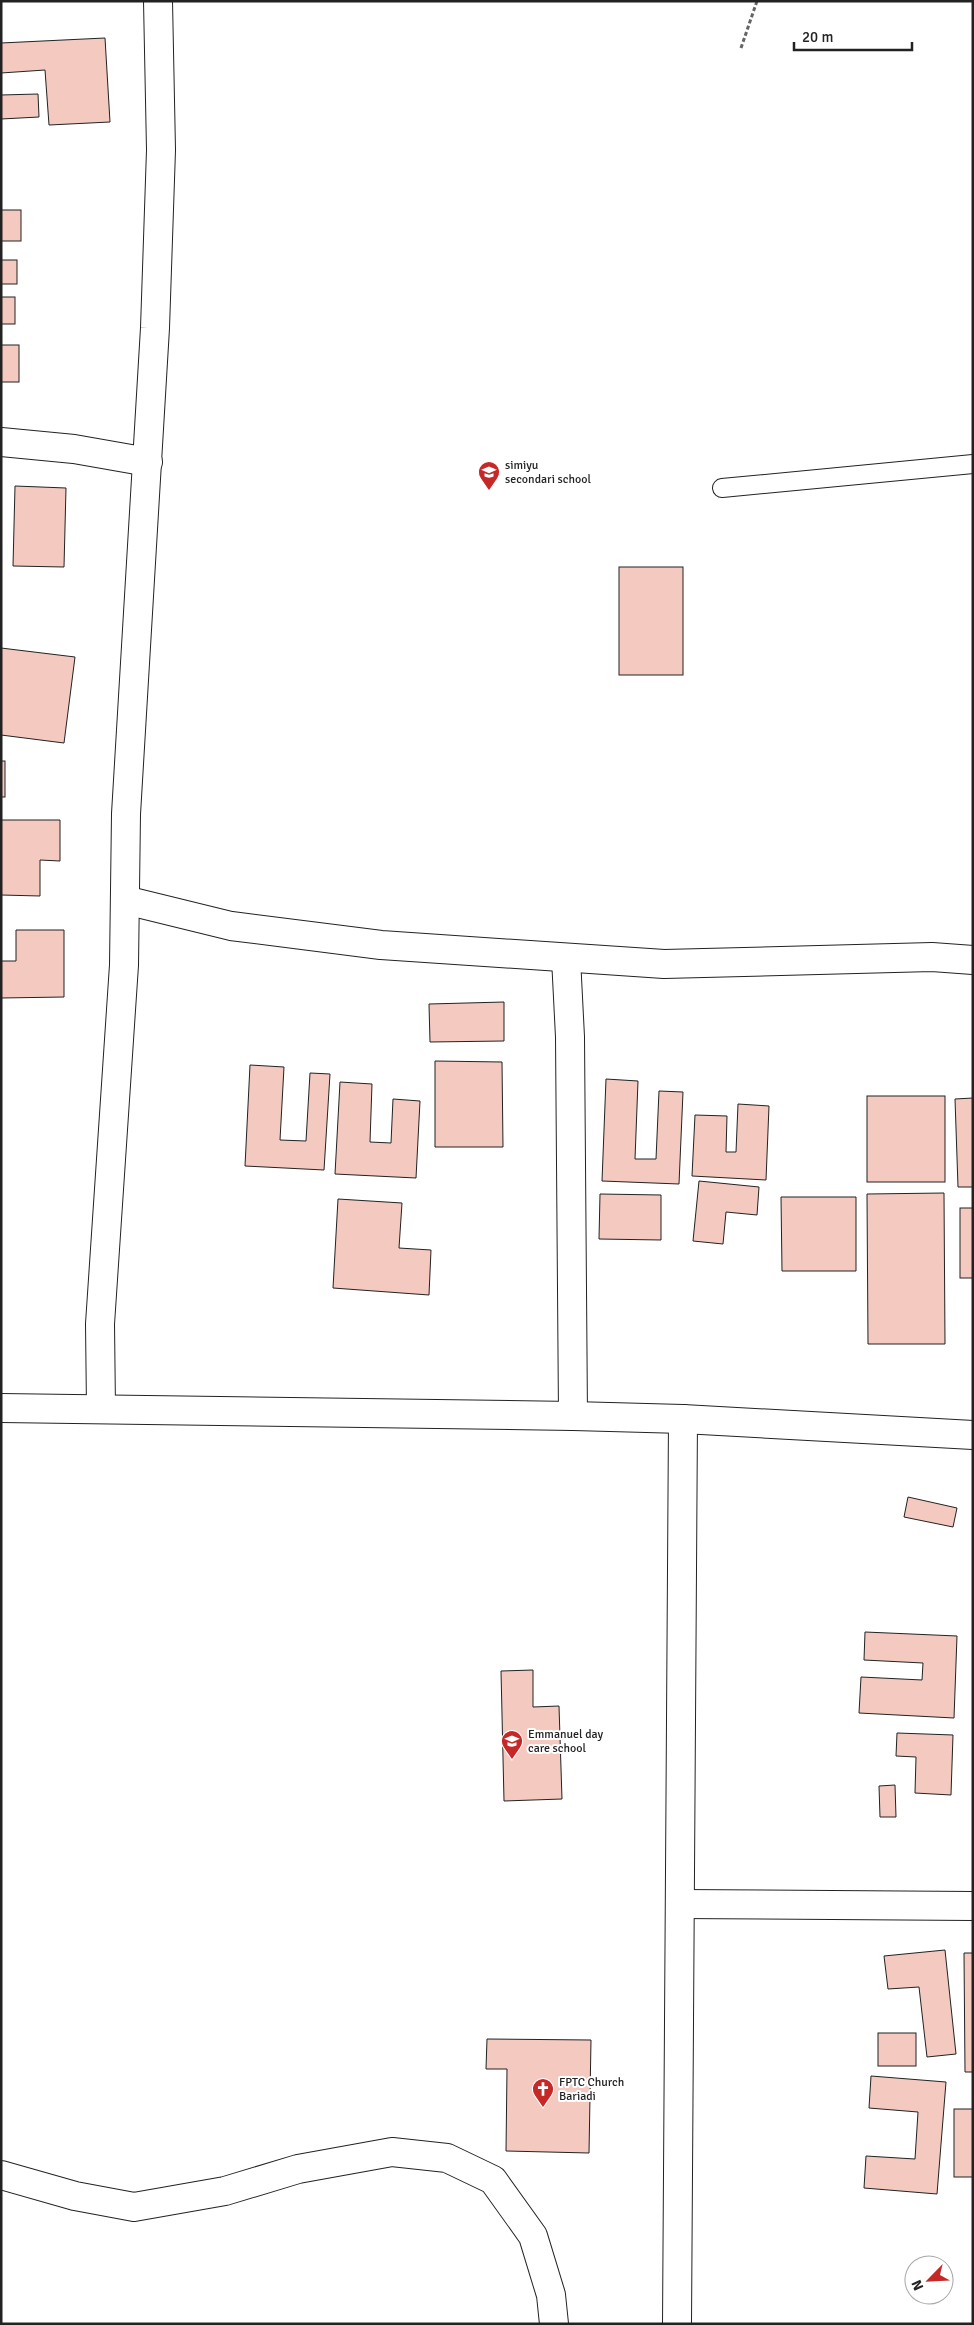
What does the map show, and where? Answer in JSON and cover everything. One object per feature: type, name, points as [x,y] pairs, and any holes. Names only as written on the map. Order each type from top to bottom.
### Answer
[{"type":"street","points":[[101,1409],[100,1324],[124,965],[126,814],[155,328],[161,150],[158,1]]},
{"type":"street","points":[[1,442],[74,449],[148,462]]},
{"type":"street","points":[[125,900],[240,927],[381,945],[664,964],[932,957],[973,960]]},
{"type":"street","points":[[566,958],[570,1037],[573,1416]]},
{"type":"street","points":[[1,1408],[683,1419],[973,1435]]},
{"type":"street","points":[[677,2324],[683,1419]]},
{"type":"street","points":[[680,1904],[973,1906]]},
{"type":"street","points":[[1,2175],[75,2196],[134,2206],[224,2191],[298,2168],[392,2152],[447,2158],[493,2180],[533,2236],[551,2295],[554,2324]]},
{"type":"lane","points":[[722,488],[973,464]]},
{"type":"path","points":[[741,48],[757,1]]},
{"type":"building","points":[[105,38],[110,122],[49,125],[45,70],[1,73],[1,43]]},
{"type":"building","points":[[38,94],[39,117],[1,119],[1,95]]},
{"type":"building","points":[[1,210],[21,210],[21,241],[1,241]]},
{"type":"building","points":[[1,260],[17,260],[17,284],[1,284]]},
{"type":"building","points":[[1,297],[15,297],[15,324],[1,324]]},
{"type":"building","points":[[1,345],[19,345],[19,382],[1,382]]},
{"type":"building","points":[[15,486],[66,488],[64,567],[13,566]]},
{"type":"building","points":[[619,567],[683,567],[683,675],[619,675]]},
{"type":"building","points":[[1,648],[75,657],[64,743],[1,735]]},
{"type":"building","points":[[1,761],[5,761],[5,797],[1,797]]},
{"type":"building","points":[[1,820],[60,820],[60,861],[40,860],[40,896],[1,895]]},
{"type":"building","points":[[16,930],[64,930],[64,997],[1,998],[1,961],[16,961]]},
{"type":"building","points":[[504,1002],[504,1041],[430,1042],[429,1004]]},
{"type":"building","points":[[435,1061],[502,1062],[503,1147],[435,1147]]},
{"type":"building","points":[[250,1065],[284,1067],[280,1140],[306,1141],[310,1073],[330,1074],[324,1170],[245,1166]]},
{"type":"building","points":[[606,1079],[638,1081],[635,1159],[656,1159],[659,1091],[683,1092],[679,1184],[602,1181]]},
{"type":"building","points":[[340,1082],[372,1084],[370,1142],[391,1143],[393,1099],[420,1101],[416,1178],[335,1174]]},
{"type":"building","points":[[867,1096],[945,1096],[945,1182],[867,1182]]},
{"type":"building","points":[[973,1098],[973,1187],[958,1187],[955,1099]]},
{"type":"building","points":[[738,1104],[769,1106],[766,1180],[692,1176],[695,1115],[727,1116],[726,1152],[736,1152]]},
{"type":"building","points":[[699,1181],[759,1187],[757,1215],[726,1212],[723,1244],[693,1241]]},
{"type":"building","points":[[944,1193],[945,1344],[868,1344],[867,1194]]},
{"type":"building","points":[[600,1194],[661,1195],[661,1240],[599,1239]]},
{"type":"building","points":[[781,1197],[856,1197],[856,1271],[782,1271]]},
{"type":"building","points":[[338,1199],[402,1203],[399,1248],[431,1250],[429,1295],[333,1288]]},
{"type":"building","points":[[960,1208],[973,1208],[973,1278],[960,1278]]},
{"type":"building","points":[[908,1497],[957,1508],[953,1527],[904,1517]]},
{"type":"building","points":[[865,1632],[957,1636],[954,1718],[859,1713],[861,1677],[922,1680],[923,1663],[864,1660]]},
{"type":"building","name":"Emmanuel day care school","points":[[533,1670],[533,1707],[559,1706],[562,1799],[504,1801],[501,1671]]},
{"type":"building","points":[[897,1733],[953,1735],[951,1795],[915,1793],[916,1757],[896,1756]]},
{"type":"building","points":[[895,1785],[896,1817],[880,1817],[879,1786]]},
{"type":"building","points":[[945,1950],[956,2054],[927,2057],[919,1987],[888,1989],[884,1956]]},
{"type":"building","points":[[964,1953],[973,1953],[973,2072],[965,2072]]},
{"type":"building","points":[[878,2033],[916,2033],[916,2066],[878,2066]]},
{"type":"building","points":[[487,2039],[591,2040],[589,2153],[506,2151],[507,2069],[486,2069]]},
{"type":"building","points":[[871,2076],[946,2082],[937,2194],[864,2188],[866,2156],[915,2159],[918,2112],[869,2108]]},
{"type":"building","points":[[954,2109],[973,2109],[973,2177],[954,2177]]},
{"type":"place","name":"simiyu secondari school","points":[[489,491]]},
{"type":"place","name":"Emmanuel day care school","points":[[512,1760]]},
{"type":"place","name":"FPTC Church Bariadi","points":[[543,2108]]}]
